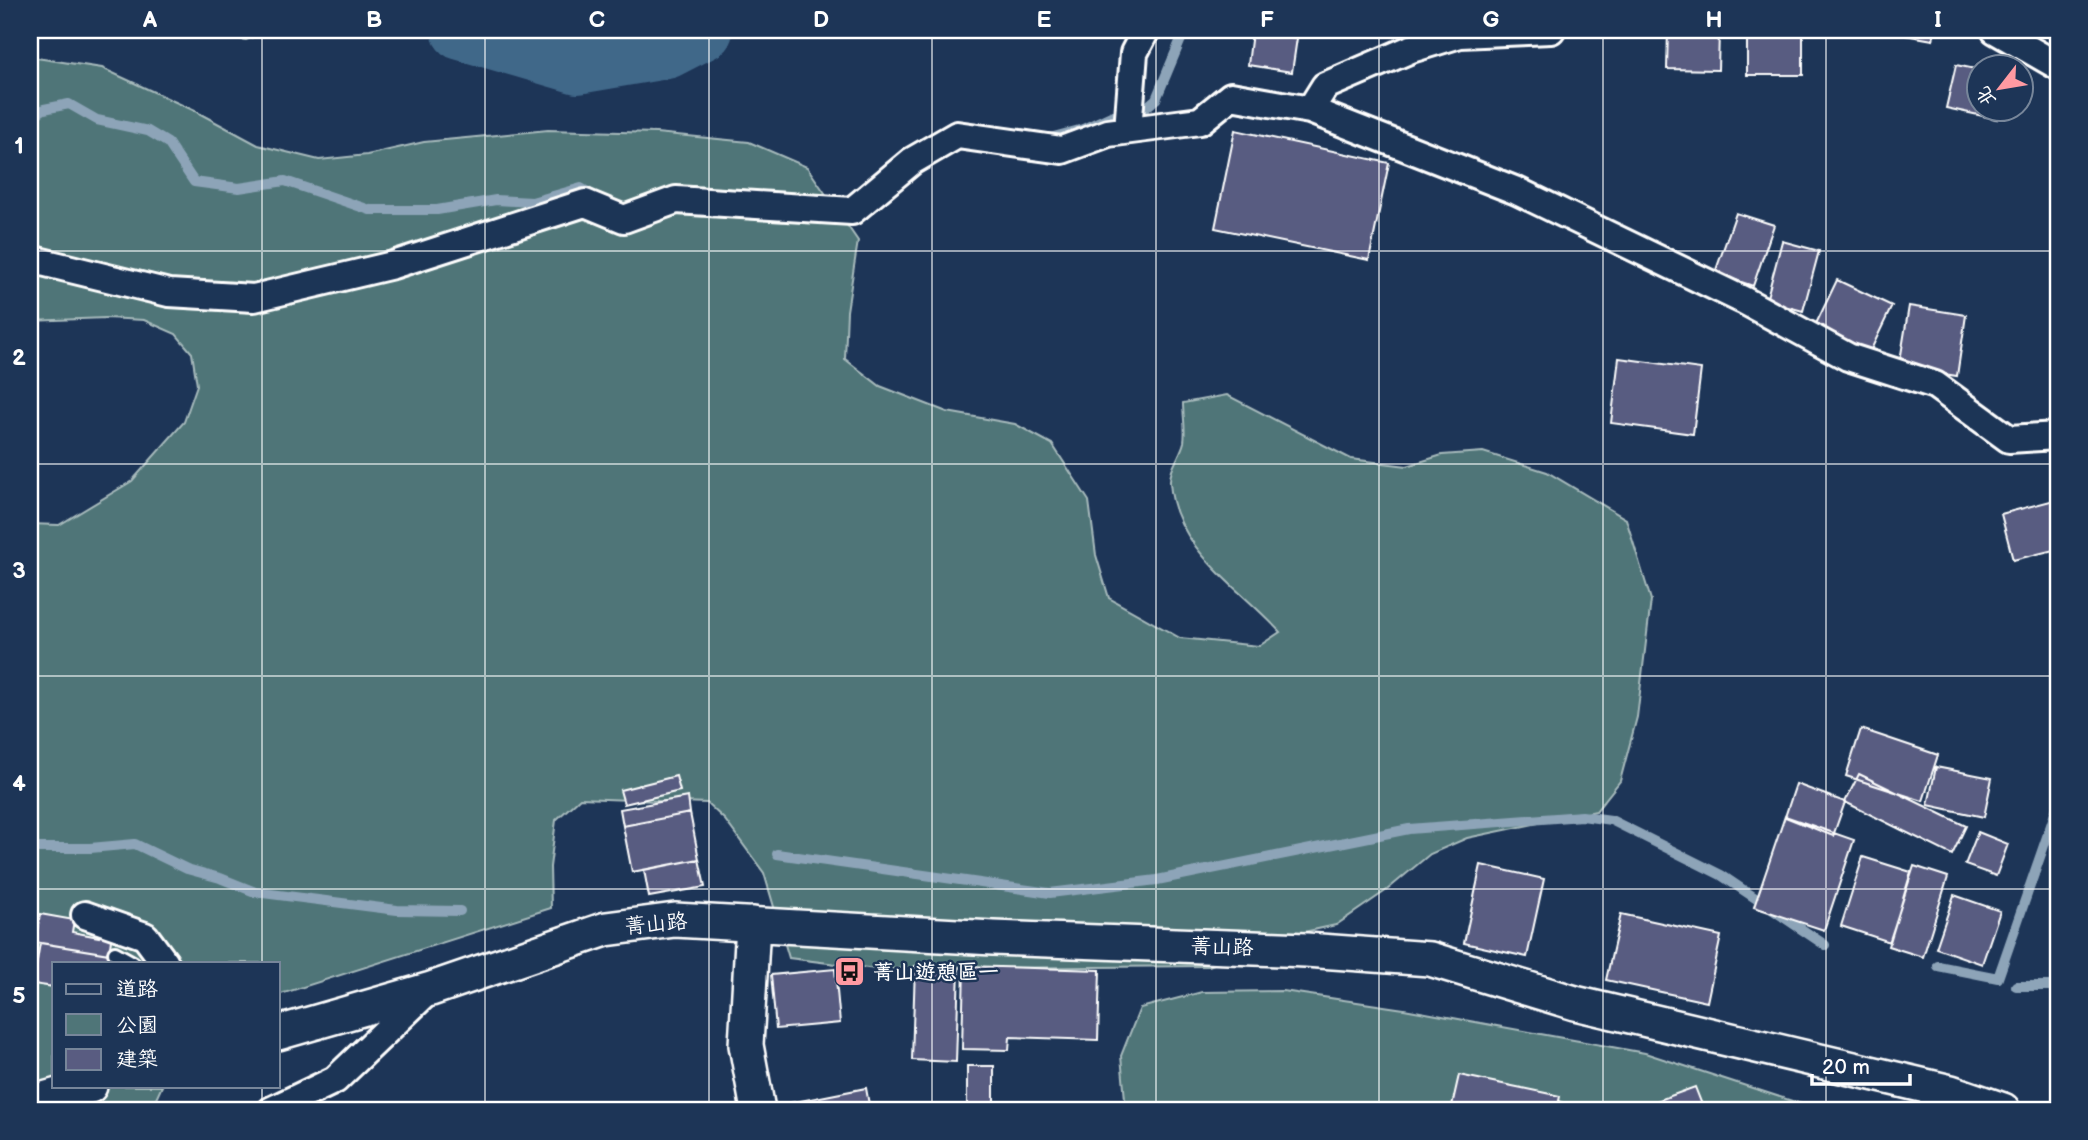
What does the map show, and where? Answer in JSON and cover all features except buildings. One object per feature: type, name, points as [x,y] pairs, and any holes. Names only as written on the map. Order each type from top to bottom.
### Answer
[{"type":"street","points":[[1128,131],[1133,53],[1146,30]]},
{"type":"street","points":[[1310,110],[1325,86],[1410,49],[1460,34],[1551,30]]},
{"type":"street","points":[[1995,30],[2058,66]]},
{"type":"street","points":[[30,259],[169,293],[254,298],[393,264],[585,203],[624,219],[676,200],[852,211],[912,161],[957,135],[1062,150],[1108,133],[1200,121],[1231,96],[1310,110],[1517,191],[1743,300],[1848,357],[1935,385],[2009,439],[2058,436]]},
{"type":"street","points":[[85,915],[145,936],[164,962]]},
{"type":"street","name":"菁山路","points":[[280,1032],[431,989],[606,929],[676,920],[1430,958],[1575,1003],[1951,1092],[2003,1110]]},
{"type":"street","points":[[753,924],[746,1045],[758,1110]]},
{"type":"street","points":[[310,1110],[335,1080],[431,989]]},
{"type":"street","points":[[272,1110],[335,1080]]},
{"type":"street","points":[[30,1103],[83,1088]]},
{"type":"lane","points":[[116,953],[131,962]]},
{"type":"green space","points":[[179,30],[270,30],[246,40]]},
{"type":"green space","points":[[30,57],[102,68],[195,111],[258,145],[319,160],[367,155],[424,142],[548,130],[656,133],[749,142],[807,167],[858,241],[847,311],[845,359],[880,386],[947,412],[1015,424],[1052,444],[1089,501],[1096,555],[1109,598],[1180,638],[1259,646],[1280,632],[1196,547],[1174,507],[1170,478],[1184,442],[1183,403],[1227,395],[1351,459],[1407,466],[1442,455],[1483,452],[1547,472],[1626,519],[1651,600],[1637,717],[1620,781],[1596,811],[1467,838],[1430,854],[1387,890],[1336,925],[1290,935],[1209,966],[876,969],[789,958],[764,873],[725,820],[707,803],[580,798],[556,820],[550,867],[551,908],[280,994],[280,962],[52,962],[52,1088],[161,1088],[151,1110],[30,1110],[30,524],[59,525],[132,481],[184,422],[197,385],[192,353],[176,334],[144,320],[106,318],[30,321]]},
{"type":"green space","points":[[1283,991],[1404,1009],[1645,1053],[1820,1110],[1126,1110],[1121,1056],[1140,1008],[1202,992]]},
{"type":"waterway","points":[[461,30],[578,64],[666,49],[703,30]]},
{"type":"waterway","points":[[1132,113],[1142,111],[1156,99],[1184,32],[1188,30]]},
{"type":"waterway","points":[[1391,32],[1429,30]]},
{"type":"waterway","points":[[30,118],[44,109],[69,104],[97,120],[148,131],[168,143],[194,182],[239,188],[285,181],[370,210],[437,210],[496,200],[532,202],[581,188],[595,196]]},
{"type":"waterway","points":[[1046,139],[1083,129],[1113,115]]},
{"type":"waterway","points":[[1938,966],[1998,978],[2058,805]]},
{"type":"waterway","points":[[777,854],[1050,893],[1157,880],[1409,829],[1582,816],[1611,820],[1721,875],[1825,945]]},
{"type":"waterway","points":[[30,848],[90,848],[135,844],[187,869],[255,892],[397,910],[460,911]]},
{"type":"waterway","points":[[2016,986],[2058,986]]},
{"type":"place","name":"菁山遊憩區一","points":[[850,972]]}]
